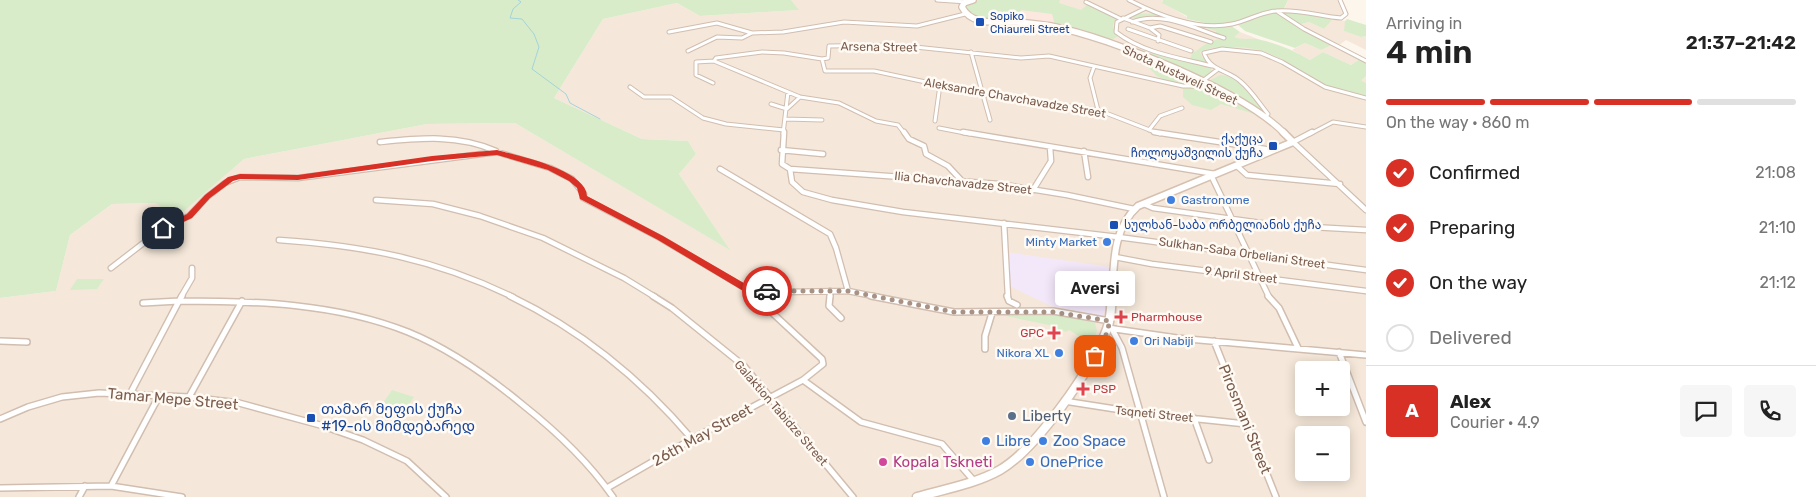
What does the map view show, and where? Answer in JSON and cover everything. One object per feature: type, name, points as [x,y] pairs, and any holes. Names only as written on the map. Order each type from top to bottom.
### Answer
[{"type":"main road","points":[[965,14],[962,7],[966,2],[973,0]]},
{"type":"main road","name":"Shota Rustaveli Street","points":[[965,14],[983,21],[1029,23],[1075,32],[1101,40],[1202,83],[1266,117],[1284,131],[1293,142]]},
{"type":"main road","points":[[917,497],[974,481],[1002,468],[1014,459],[1045,426],[1104,342],[1110,326],[1118,237],[1124,218],[1134,209],[1144,204],[1293,142]]},
{"type":"street","points":[[937,0],[966,2]]},
{"type":"street","points":[[1129,0],[1144,8],[1173,18],[1226,25],[1276,11],[1341,18],[1346,14],[1340,0]]},
{"type":"street","points":[[1086,2],[1122,19],[1150,28],[1159,35],[1158,41]]},
{"type":"street","points":[[1144,8],[1117,22],[1116,32],[1129,41],[1148,49],[1213,66]]},
{"type":"street","points":[[1276,11],[1304,30],[1366,61]]},
{"type":"street","points":[[669,32],[717,23],[752,33],[782,32],[844,22],[917,26],[965,14]]},
{"type":"street","points":[[1132,22],[1139,18],[1156,18],[1224,38]]},
{"type":"street","points":[[1150,28],[1160,26],[1212,42]]},
{"type":"street","points":[[1128,29],[1191,51]]},
{"type":"street","points":[[688,50],[717,37],[742,38],[752,33]]},
{"type":"street","name":"Arsena Street","points":[[822,59],[828,58],[829,46],[896,45],[1021,58],[1049,56],[1178,86],[1196,86],[1202,83]]},
{"type":"street","points":[[1266,117],[1268,114],[1241,82],[1234,76],[1217,70],[1204,55],[1212,49],[1258,51],[1277,57],[1326,87],[1366,98]]},
{"type":"street","points":[[714,61],[716,58],[762,52],[784,53],[822,59]]},
{"type":"street","points":[[970,52],[990,120]]},
{"type":"street","name":"Aleksandre Chavchavadze Street","points":[[822,59],[825,71],[874,71],[982,94],[1098,110],[1156,134],[1273,150]]},
{"type":"street","points":[[713,83],[696,75],[696,62],[714,61],[800,97],[839,104],[876,121],[898,125],[909,139],[924,146],[926,154],[948,166],[961,180]]},
{"type":"street","points":[[1094,67],[1090,78],[1098,110]]},
{"type":"street","points":[[1202,83],[1217,70]]},
{"type":"street","points":[[935,121],[940,85]]},
{"type":"street","points":[[630,87],[634,93],[642,98],[671,97],[703,118],[726,124],[784,130]]},
{"type":"street","points":[[788,92],[782,164],[790,169],[792,182],[803,192],[822,198],[903,212],[1118,237]]},
{"type":"street","points":[[787,108],[800,97]]},
{"type":"street","points":[[770,104],[787,108]]},
{"type":"street","points":[[1149,130],[1160,116],[1182,108]]},
{"type":"street","points":[[785,119],[822,120]]},
{"type":"street","points":[[1366,127],[1333,122],[1293,142],[1366,210]]},
{"type":"street","points":[[939,128],[1050,147],[1090,151],[1215,176],[1231,219],[1249,253],[1258,277],[1267,295],[1279,308],[1298,348]]},
{"type":"street","points":[[380,142],[429,138],[454,138],[474,141],[497,152],[550,168],[579,186],[584,194],[583,198],[660,238],[748,290],[848,291],[954,312],[1053,312],[1110,326],[1214,341],[1366,355]]},
{"type":"street","points":[[1033,190],[1051,161],[1050,147]]},
{"type":"street","points":[[782,150],[823,154]]},
{"type":"street","points":[[1084,151],[1088,177]]},
{"type":"street","points":[[111,268],[155,233],[190,216],[207,196],[231,179],[240,176],[298,178],[497,152]]},
{"type":"street","points":[[1237,166],[1247,175],[1340,184]]},
{"type":"street","name":"Ilia Chavchavadze Street","points":[[790,169],[961,180],[1093,199],[1134,209]]},
{"type":"street","points":[[720,170],[830,234],[838,252],[844,283],[848,291]]},
{"type":"street","name":"Galaktion Tabidze Street","points":[[376,200],[433,204],[480,216],[543,238],[624,278],[672,308],[744,366],[853,497]]},
{"type":"street","points":[[1144,204],[1153,208],[1276,225],[1366,230]]},
{"type":"street","points":[[1004,223],[1007,295],[1009,301],[1017,305]]},
{"type":"street","name":"Sulkhan-Saba Orbeliani Street","points":[[1118,237],[1366,270]]},
{"type":"street","points":[[279,240],[338,244],[408,257],[456,272],[497,290],[554,320],[612,358],[672,413],[692,439]]},
{"type":"street","name":"9 April Street","points":[[1116,257],[1152,264],[1366,291]]},
{"type":"street","points":[[130,394],[192,278],[192,268]]},
{"type":"street","name":"26th May Street","points":[[607,488],[692,439],[802,380],[823,364],[822,359],[748,290]]},
{"type":"street","points":[[830,291],[829,306],[842,318]]},
{"type":"street","points":[[189,397],[242,301]]},
{"type":"street","points":[[143,303],[242,301],[319,309],[363,318],[406,332],[478,370],[525,405],[567,440],[613,497]]},
{"type":"street","points":[[985,349],[985,336],[992,313]]},
{"type":"street","points":[[1110,326],[1119,340],[1164,497]]},
{"type":"street","points":[[0,341],[27,342]]},
{"type":"street","name":"Pirosmani Street","points":[[1214,341],[1276,497]]},
{"type":"street","points":[[1339,352],[1366,422]]},
{"type":"street","points":[[802,380],[861,422],[942,444],[974,481]]},
{"type":"street","name":"Tamar Mepe Street","points":[[0,419],[28,407],[62,397],[99,393],[189,397],[238,403],[320,425],[363,440],[407,461],[446,497]]},
{"type":"street","points":[[111,486],[159,396]]},
{"type":"street","name":"Tsqneti Street","points":[[1063,401],[1141,413],[1246,424]]},
{"type":"street","points":[[1194,418],[1208,460]]},
{"type":"street","points":[[79,497],[85,486]]},
{"type":"street","points":[[0,488],[111,486],[182,497]]},
{"type":"shaded area","points":[[791,0],[1163,0],[1162,2],[1187,17],[1187,19],[1235,35],[1240,32],[1258,39],[1251,40],[1362,80],[1366,76],[1366,497],[0,497],[0,298],[56,291],[70,235],[112,204],[155,203],[177,216],[244,159],[427,124],[515,123],[729,249],[679,174],[696,154],[688,141],[642,139],[554,98],[603,19],[677,3],[700,16],[798,10]]},
{"type":"shaded area","points":[[1288,0],[1337,0],[1343,14],[1340,18],[1284,10]]},
{"type":"shaded area","points":[[1020,10],[1053,14],[1055,25],[1023,21]]},
{"type":"shaded area","points":[[1333,19],[1345,21],[1345,31],[1361,37],[1366,36],[1366,50],[1346,40],[1338,46],[1298,25],[1309,22],[1324,29]]},
{"type":"shaded area","points":[[1305,43],[1321,50],[1332,45],[1360,59],[1351,65],[1323,52],[1310,60],[1292,50]]},
{"type":"shaded area","points":[[1006,252],[1110,267],[1104,316],[1051,306],[1010,286]]},
{"type":"green space","points":[[0,0],[791,0],[799,10],[700,16],[677,3],[603,19],[554,98],[642,139],[688,141],[696,154],[679,174],[730,250],[515,123],[427,124],[244,159],[177,217],[155,203],[112,204],[70,235],[56,291],[0,298]]},
{"type":"green space","points":[[979,0],[1060,0],[1059,3],[1081,10],[1088,4],[1118,19],[1114,22],[1113,27],[1118,36],[1110,41],[1055,25],[1052,14],[1021,10],[1023,21],[999,21],[980,18],[968,11],[966,5]]},
{"type":"green space","points":[[1163,0],[1288,0],[1283,11],[1271,12],[1230,25],[1240,32],[1234,37],[1258,39],[1292,51],[1310,60],[1323,52],[1351,65],[1360,59],[1366,62],[1366,76],[1361,81],[1366,83],[1366,97],[1329,88],[1281,59],[1258,50],[1230,47],[1215,48],[1200,52],[1209,64],[1190,59],[1193,51],[1195,52],[1204,45],[1222,39],[1224,36],[1216,34],[1216,31],[1178,20],[1154,17],[1133,19],[1127,17],[1137,14],[1156,14],[1206,23],[1187,19],[1187,16],[1162,3]]},
{"type":"green space","points":[[1277,12],[1332,45],[1321,50],[1305,43],[1295,48],[1245,31],[1237,24],[1257,16]]},
{"type":"green space","points":[[1279,12],[1333,19],[1324,29],[1309,22],[1298,25]]},
{"type":"green space","points":[[1347,19],[1366,25],[1366,36],[1361,37],[1344,31]]},
{"type":"green space","points":[[1152,51],[1206,65],[1213,71],[1200,80],[1146,56]]},
{"type":"green space","points":[[1147,60],[1206,87],[1258,115],[1221,104],[1211,110],[1192,105],[1183,97],[1183,89],[1157,76],[1146,65]]},
{"type":"green space","points":[[1220,75],[1233,78],[1239,83],[1263,111],[1206,82]]},
{"type":"green space","points":[[77,279],[104,279],[97,289],[70,290]]},
{"type":"green space","points":[[1054,313],[1095,323],[1097,331],[1091,344],[1069,330],[1066,332],[1049,325],[1001,315],[1001,314]]},
{"type":"green space","points":[[392,390],[414,397],[405,410],[383,403]]},
{"type":"waterway","points":[[518,0],[521,2],[513,9],[510,18],[522,19],[534,34],[539,47],[532,69],[566,94],[570,103],[600,119]]},
{"type":"way so far","points":[[767,291],[848,291],[954,312],[1053,312],[1110,321],[1104,342],[1095,356]]},
{"type":"place","name":"Sopiko Chiaureli Street","points":[[980,22]]},
{"type":"place","name":"ქაქუცა ჩოლოყაშვილის ქუჩა","points":[[1273,146]]},
{"type":"place","name":"Gastronome","points":[[1171,200]]},
{"type":"place","name":"სულხან-საბა ორბელიანის ქუჩა","points":[[1114,225]]},
{"type":"place","name":"Minty Market","points":[[1107,242]]},
{"type":"place","name":"Pharmhouse","points":[[1121,317]]},
{"type":"place","name":"GPC","points":[[1054,333]]},
{"type":"place","name":"Ori Nabiji","points":[[1134,341]]},
{"type":"place","name":"Nikora XL","points":[[1059,353]]},
{"type":"place","name":"Aversi","points":[[1095,356]]},
{"type":"place","name":"PSP","points":[[1083,389]]},
{"type":"place","name":"Liberty","points":[[1012,416]]},
{"type":"place","name":"თამარ მეფის ქუჩა #19-ის მიმდებარედ","points":[[311,418]]},
{"type":"place","name":"Libre","points":[[986,441]]},
{"type":"place","name":"Zoo Space","points":[[1043,441]]},
{"type":"place","name":"Kopala Tskneti","points":[[883,462]]},
{"type":"place","name":"OnePrice","points":[[1030,462]]},
{"type":"route","points":[[163,228],[190,216],[207,196],[231,179],[240,176],[298,178],[338,171],[497,152],[550,168],[579,186],[584,194],[583,198],[660,238],[748,290],[767,291]]}]
